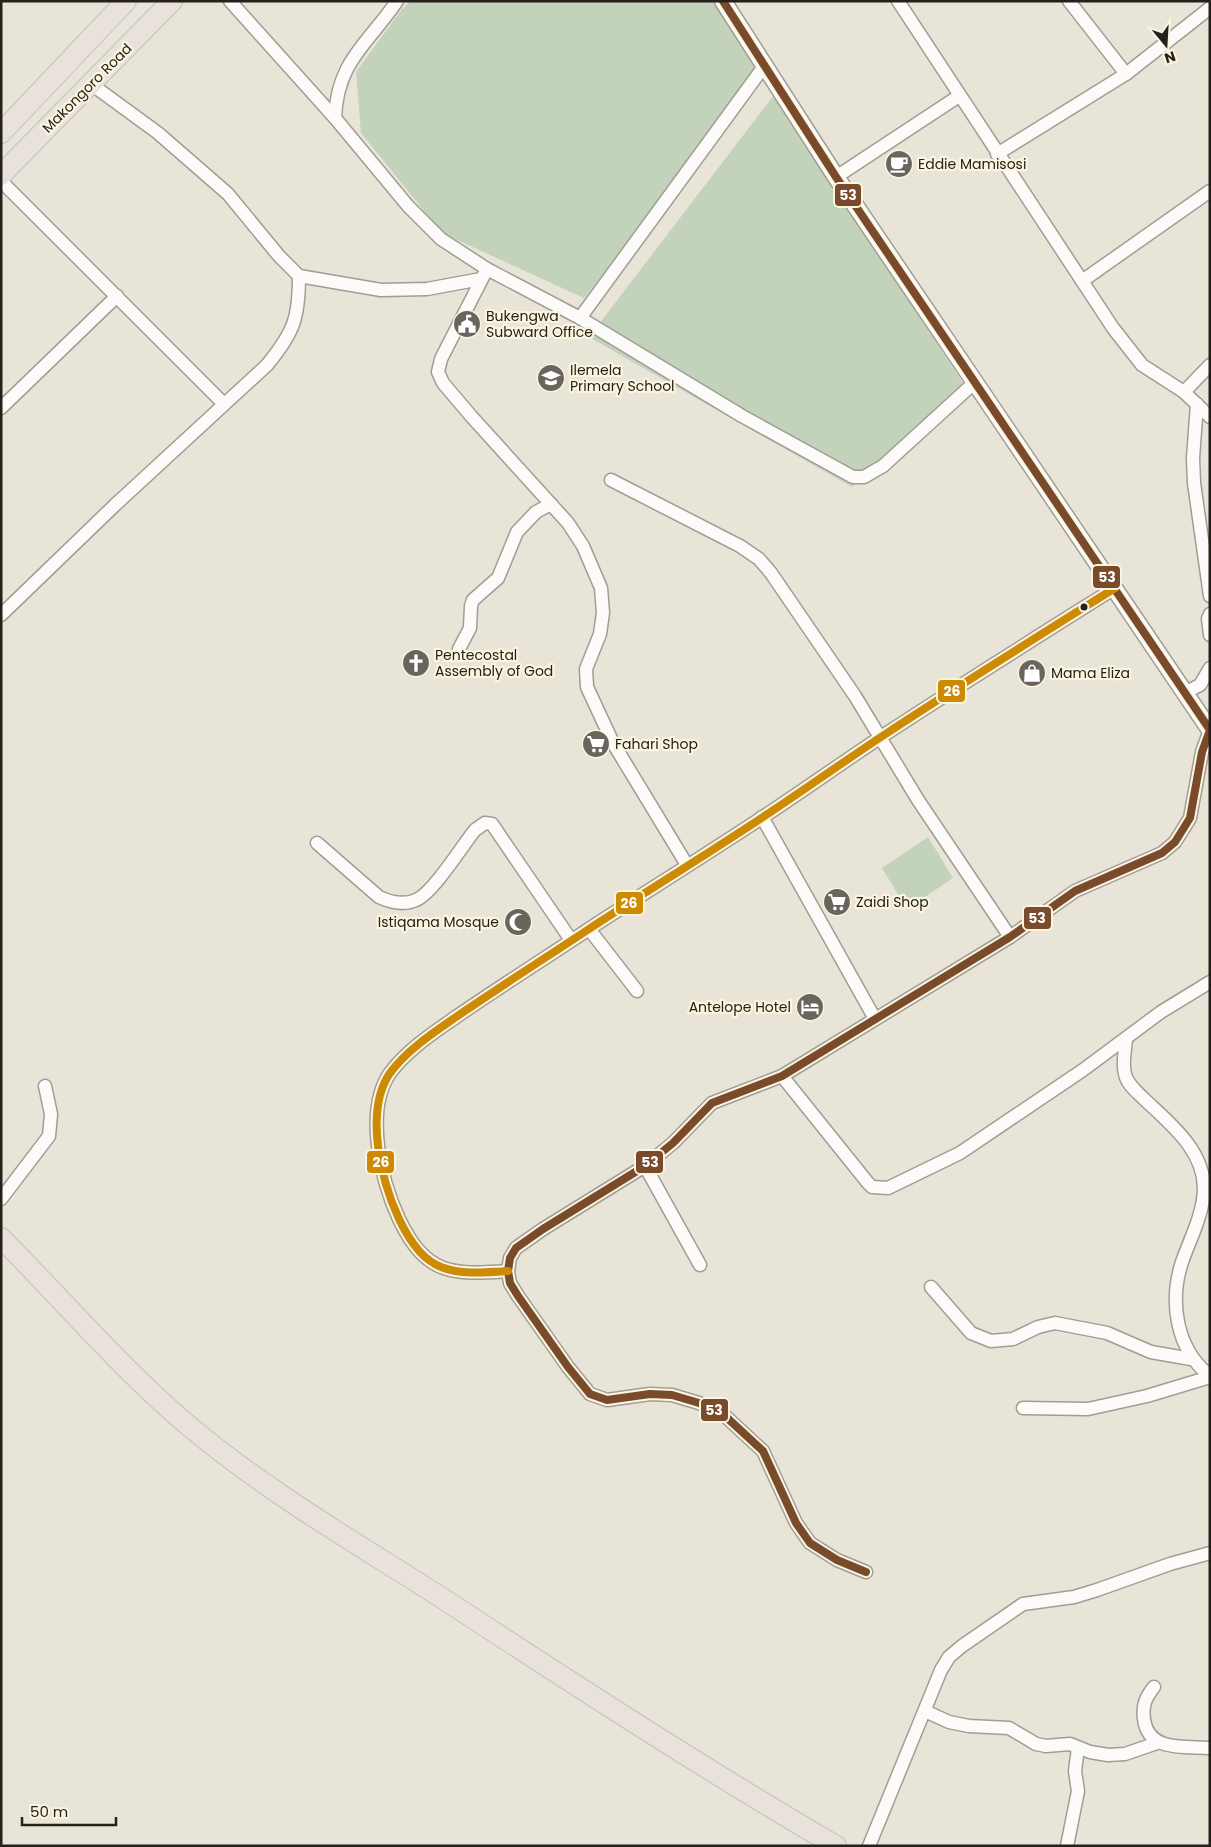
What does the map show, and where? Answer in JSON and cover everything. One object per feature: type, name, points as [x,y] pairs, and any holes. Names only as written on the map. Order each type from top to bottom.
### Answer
[{"type":"main road","points":[[1,134],[126,1]]},
{"type":"main road","name":"Makongoro Road","points":[[1,175],[172,1]]},
{"type":"main road","points":[[1,1238],[137,1378],[201,1436],[239,1464],[370,1552],[687,1757],[836,1846]]},
{"type":"street","points":[[230,1],[429,229],[484,274],[580,318],[742,416],[853,477],[868,476],[887,462],[974,383]]},
{"type":"street","points":[[334,118],[338,86],[346,69],[397,1]]},
{"type":"street","points":[[722,1],[836,178],[1210,730],[1202,752],[1190,818],[1175,842],[1162,853],[1075,891],[1010,937],[782,1076],[712,1103],[673,1143],[645,1166],[516,1248],[510,1258],[508,1271],[510,1283],[568,1367],[590,1394],[607,1400],[650,1394],[672,1395],[699,1403],[724,1415],[763,1451],[796,1523],[810,1543],[837,1560],[866,1572]]},
{"type":"street","points":[[898,1],[958,96],[1082,281],[1142,365],[1184,392],[1210,417]]},
{"type":"street","points":[[1069,1],[1126,74]]},
{"type":"street","points":[[997,154],[1126,74],[1210,8]]},
{"type":"street","points":[[580,318],[765,65]]},
{"type":"street","points":[[91,84],[158,133],[213,180],[228,194],[279,256],[299,276],[344,285],[397,291],[427,289],[484,274]]},
{"type":"street","points":[[836,178],[958,96]]},
{"type":"street","points":[[1,181],[223,404]]},
{"type":"street","points":[[1082,281],[1210,191]]},
{"type":"street","points":[[484,274],[441,359],[438,372],[443,383],[568,523],[583,546],[601,588],[603,613],[600,634],[586,669],[587,686],[593,702],[625,764],[687,865]]},
{"type":"street","points":[[1,615],[223,404],[267,365],[287,340],[299,306],[299,276]]},
{"type":"street","points":[[1,408],[117,296]]},
{"type":"street","points":[[1184,392],[1207,372]]},
{"type":"street","points":[[1197,404],[1193,458],[1194,483],[1210,596]]},
{"type":"street","points":[[612,480],[713,530],[759,559],[784,588],[882,736],[918,800],[1010,937]]},
{"type":"street","points":[[459,649],[470,628],[470,606],[473,600],[498,578],[517,532],[527,521],[551,504]]},
{"type":"street","points":[[508,1271],[458,1273],[433,1264],[418,1251],[395,1210],[386,1182],[377,1130],[377,1110],[381,1092],[389,1075],[423,1040],[572,940],[762,818],[882,736],[1115,588]]},
{"type":"street","points":[[1210,614],[1208,619],[1210,635]]},
{"type":"street","points":[[1186,692],[1200,685],[1210,668]]},
{"type":"street","points":[[762,818],[875,1019]]},
{"type":"street","points":[[317,843],[379,897],[401,904],[415,901],[427,892],[475,830],[485,823],[492,824],[572,940]]},
{"type":"street","points":[[589,929],[637,991]]},
{"type":"street","points":[[782,1076],[868,1184],[881,1189],[907,1180],[960,1153],[1126,1040],[1161,1012],[1210,982]]},
{"type":"street","points":[[1126,1040],[1124,1068],[1129,1084],[1168,1121],[1187,1144],[1198,1160],[1202,1175],[1204,1190],[1198,1223],[1183,1260],[1176,1287],[1178,1322],[1191,1359],[1210,1376]]},
{"type":"street","points":[[1,1200],[49,1136],[51,1114],[45,1086]]},
{"type":"street","points":[[645,1166],[700,1265]]},
{"type":"street","points":[[931,1287],[971,1334],[990,1341],[1013,1339],[1038,1327],[1055,1323],[1107,1333],[1151,1352],[1191,1359]]},
{"type":"street","points":[[1024,1408],[1088,1409],[1147,1396],[1210,1376]]},
{"type":"street","points":[[869,1846],[949,1657],[978,1634],[1023,1604],[1074,1597],[1170,1564],[1210,1553]]},
{"type":"street","points":[[1154,1687],[1146,1697],[1142,1709],[1144,1726],[1157,1743]]},
{"type":"street","points":[[925,1711],[949,1722],[969,1726],[1009,1728],[1036,1744],[1046,1746],[1065,1744],[1108,1755],[1125,1754],[1157,1743],[1170,1746],[1210,1748]]},
{"type":"street","points":[[1067,1846],[1078,1791],[1075,1771],[1078,1748]]},
{"type":"green space","points":[[411,1],[718,1],[767,72],[584,298],[442,233],[361,133],[356,72],[402,9]]},
{"type":"green space","points":[[774,95],[966,388],[852,487],[589,337]]},
{"type":"green space","points":[[928,837],[953,878],[907,909],[882,868]]},
{"type":"transit line","name":"53","points":[[723,1],[836,177],[1210,730],[1202,752],[1190,818],[1175,842],[1162,853],[1075,891],[1010,937],[782,1076],[712,1103],[673,1143],[645,1166],[543,1229],[516,1248],[510,1258],[508,1271],[510,1283],[568,1367],[590,1394],[607,1400],[650,1394],[672,1395],[699,1403],[724,1415],[763,1451],[796,1523],[810,1543],[837,1560],[866,1572]]},
{"type":"transit line","name":"26","points":[[508,1271],[471,1272],[442,1268],[430,1261],[419,1251],[399,1219],[381,1166],[377,1126],[378,1106],[382,1089],[390,1073],[397,1065],[412,1049],[429,1036],[490,994],[763,817],[913,716],[1115,588]]},
{"type":"place","name":"Eddie Mamisosi","points":[[899,164]]},
{"type":"place","name":"Bukengwa Subward Office","points":[[467,324]]},
{"type":"place","name":"Ilemela Primary School","points":[[551,378]]},
{"type":"place","name":"Pentecostal Assembly of God","points":[[416,663]]},
{"type":"place","name":"Mama Eliza","points":[[1032,673]]},
{"type":"place","name":"Fahari Shop","points":[[596,744]]},
{"type":"place","name":"Zaidi Shop","points":[[837,902]]},
{"type":"place","name":"Istiqama Mosque","points":[[518,922]]},
{"type":"place","name":"Antelope Hotel","points":[[810,1007]]}]
